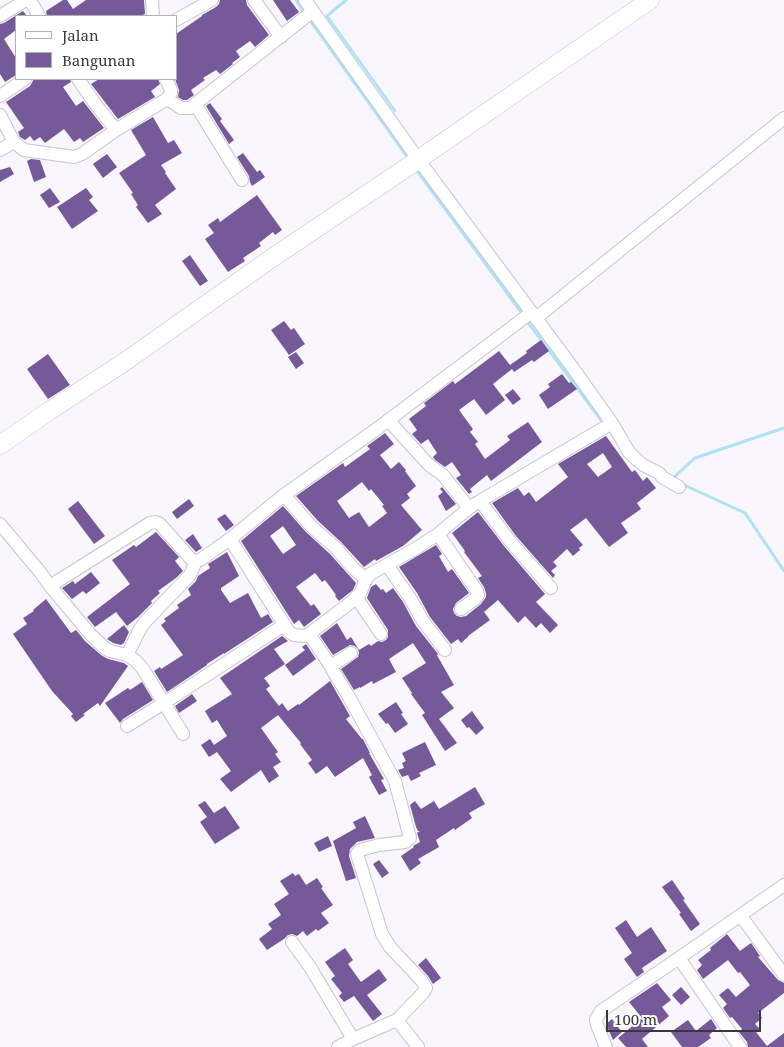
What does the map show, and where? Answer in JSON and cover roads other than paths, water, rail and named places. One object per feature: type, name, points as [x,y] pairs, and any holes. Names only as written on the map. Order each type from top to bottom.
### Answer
[{"type":"street","points":[[0,16],[26,0]]},
{"type":"street","points":[[30,0],[38,15]]},
{"type":"street","points":[[152,0],[154,15]]},
{"type":"street","points":[[178,19],[212,0]]},
{"type":"street","points":[[254,0],[281,37]]},
{"type":"street","points":[[305,0],[308,15],[412,163],[530,317],[607,426],[643,465],[680,487]]},
{"type":"street","points":[[0,445],[650,0]]},
{"type":"street","points":[[167,99],[181,108],[190,108],[308,15]]},
{"type":"street","points":[[0,96],[24,80]]},
{"type":"street","points":[[79,80],[116,130]]},
{"type":"street","points":[[0,115],[14,142],[24,150],[69,157],[78,156],[167,99],[171,90],[166,80]]},
{"type":"street","points":[[195,104],[242,180]]},
{"type":"street","points":[[126,655],[145,622],[190,574],[196,562],[230,538],[284,495],[530,317],[784,118]]},
{"type":"street","points":[[0,150],[14,142]]},
{"type":"street","points":[[388,420],[430,466],[443,475],[469,508]]},
{"type":"street","points":[[230,538],[289,632],[294,635],[304,636],[356,597],[370,574],[438,534],[480,501],[607,426]]},
{"type":"street","points":[[284,495],[312,526],[366,579]]},
{"type":"street","points":[[480,501],[510,541],[551,588]]},
{"type":"street","points":[[50,586],[150,523],[155,522],[160,524],[191,559],[196,562]]},
{"type":"street","points":[[0,524],[90,635],[110,651],[126,655],[136,661],[183,734]]},
{"type":"street","points":[[438,534],[477,591],[478,595],[475,599],[461,609]]},
{"type":"street","points":[[387,565],[410,598],[422,621],[445,650]]},
{"type":"street","points":[[356,597],[381,634]]},
{"type":"street","points":[[127,726],[284,625]]},
{"type":"street","points":[[309,634],[330,666],[395,781],[410,836],[409,840],[360,850],[358,854],[382,934],[390,947],[422,981],[426,988],[397,1020],[338,1047]]},
{"type":"street","points":[[330,666],[350,653]]},
{"type":"street","points":[[606,1047],[596,1019],[601,1011],[784,885]]},
{"type":"street","points":[[741,916],[784,975]]},
{"type":"street","points":[[292,942],[353,1039]]},
{"type":"street","points":[[679,958],[740,1047]]},
{"type":"street","points":[[397,1020],[418,1047]]},
{"type":"waterway","points":[[296,0],[305,14]]},
{"type":"waterway","points":[[346,0],[327,16],[395,111]]},
{"type":"waterway","points":[[309,19],[408,158]]},
{"type":"waterway","points":[[415,168],[524,316]]},
{"type":"waterway","points":[[527,321],[604,424]]},
{"type":"waterway","points":[[672,479],[695,458],[784,428]]},
{"type":"waterway","points":[[682,484],[745,513],[784,571]]}]
